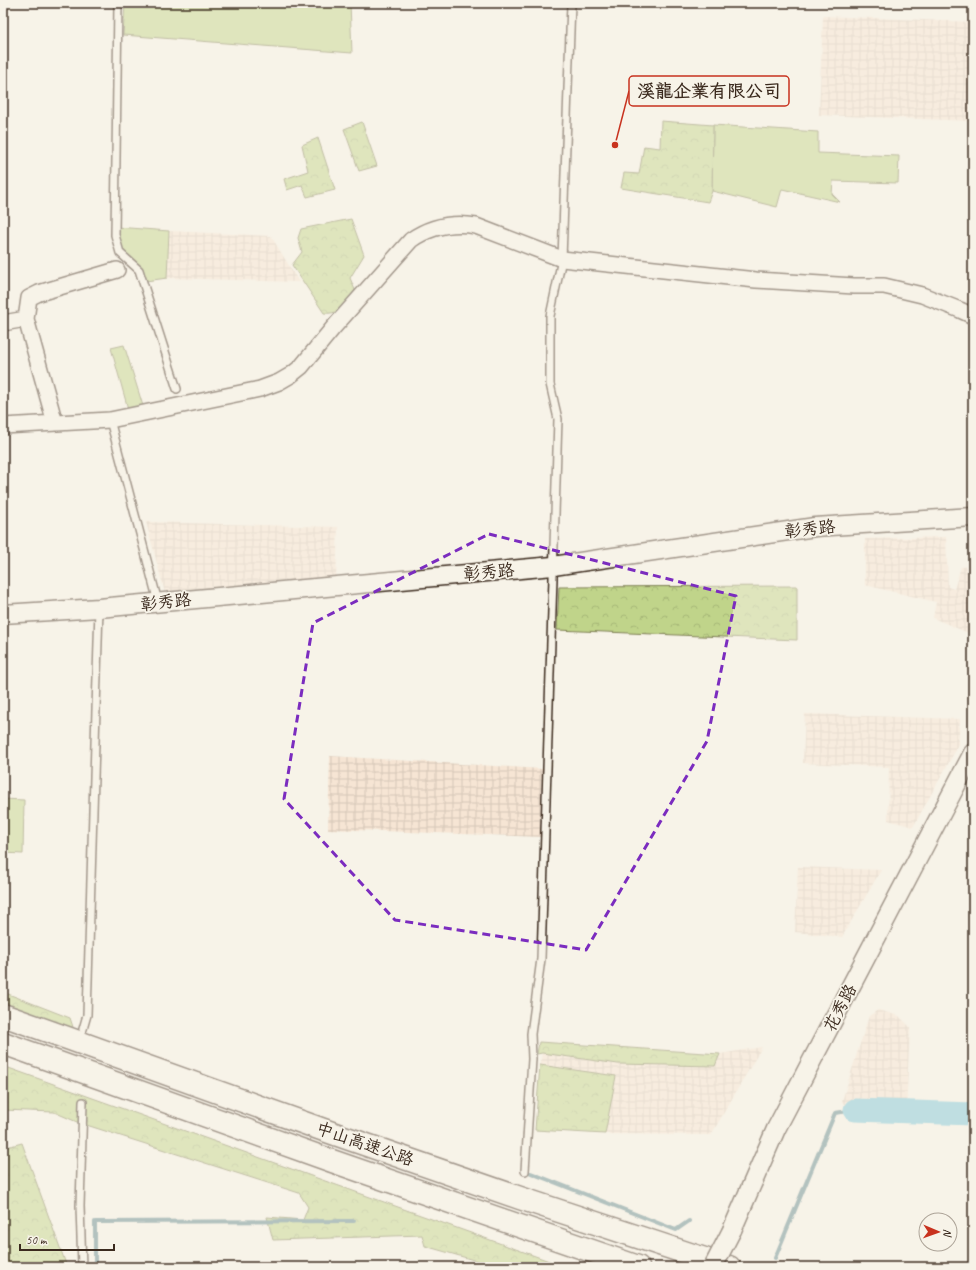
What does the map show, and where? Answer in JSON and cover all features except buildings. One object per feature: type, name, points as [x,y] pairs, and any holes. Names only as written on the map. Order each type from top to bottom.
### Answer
[{"type":"highway","name":"中山高速公路","points":[[3,1015],[527,1201],[729,1267]]},
{"type":"highway","name":"中山高速公路","points":[[3,1043],[332,1161],[638,1267]]},
{"type":"street","points":[[3,426],[110,420],[260,389],[279,382],[301,367],[404,247],[419,234],[447,224],[476,226],[562,259],[756,280],[854,286],[884,286],[922,296],[973,316]]},
{"type":"street","points":[[55,423],[26,319],[29,298],[39,293],[117,270]]},
{"type":"street","points":[[3,323],[26,319]]},
{"type":"street","name":"彰秀路","points":[[3,614],[99,608],[553,566],[814,527],[973,517]]},
{"type":"street","name":"花秀路","points":[[713,1267],[732,1230],[776,1129],[973,753]]},
{"type":"lane","points":[[118,3],[115,235],[120,254],[139,270],[176,390]]},
{"type":"lane","points":[[525,1171],[532,1059],[530,1034],[541,959],[558,419],[550,384],[550,316],[562,259],[571,3]]},
{"type":"lane","points":[[110,420],[158,602]]},
{"type":"lane","points":[[83,1029],[87,1015],[99,608]]},
{"type":"lane","points":[[82,1267],[80,1206],[83,1102]]},
{"type":"highlighted area","points":[[489,534],[736,596],[707,741],[586,950],[395,920],[284,799],[313,623]]},
{"type":"shaded area","points":[[823,16],[973,22],[973,121],[819,115]]},
{"type":"shaded area","points":[[169,231],[271,236],[299,282],[167,278]]},
{"type":"shaded area","points":[[146,522],[338,527],[336,578],[165,593]]},
{"type":"shaded area","points":[[946,537],[948,587],[954,589],[961,567],[973,566],[973,635],[933,618],[936,602],[865,585],[865,539]]},
{"type":"shaded area","points":[[805,714],[960,719],[958,746],[913,827],[888,820],[889,767],[803,763]]},
{"type":"shaded area","points":[[330,756],[542,769],[540,837],[328,829]]},
{"type":"shaded area","points":[[798,867],[881,870],[842,937],[795,932]]},
{"type":"shaded area","points":[[878,1010],[899,1016],[910,1027],[906,1112],[848,1111],[842,1101],[869,1016]]},
{"type":"shaded area","points":[[762,1047],[711,1135],[605,1134],[616,1076],[540,1065],[542,1053],[618,1064],[715,1066],[720,1054]]},
{"type":"green space","points":[[125,3],[350,3],[352,53],[123,35]]},
{"type":"green space","points":[[661,121],[713,125],[712,191],[708,202],[621,188],[624,173],[639,174],[644,146],[660,148]]},
{"type":"green space","points":[[362,122],[377,166],[359,171],[344,129]]},
{"type":"green space","points":[[713,125],[818,132],[818,153],[899,156],[898,183],[833,181],[832,194],[840,202],[782,189],[777,207],[712,191]]},
{"type":"green space","points":[[318,138],[335,190],[307,197],[302,185],[287,190],[284,179],[308,171],[302,145]]},
{"type":"green space","points":[[351,219],[364,255],[350,278],[355,290],[346,304],[339,310],[324,313],[292,265],[302,252],[298,238],[301,229]]},
{"type":"green space","points":[[116,227],[169,231],[167,278],[146,281],[140,265],[117,250]]},
{"type":"green space","points":[[124,345],[143,406],[128,409],[111,348]]},
{"type":"green space","points":[[797,586],[797,640],[557,630],[559,587]]},
{"type":"green space","points":[[3,799],[24,800],[23,854],[3,853]]},
{"type":"green space","points":[[3,992],[70,1018],[74,1030],[3,1003]]},
{"type":"green space","points":[[539,1042],[720,1054],[715,1066],[618,1064],[542,1053],[537,1054]]},
{"type":"green space","points":[[540,1065],[616,1076],[605,1134],[535,1130]]},
{"type":"green space","points":[[3,1066],[566,1267],[498,1267],[425,1246],[422,1235],[273,1240],[267,1217],[303,1220],[308,1207],[299,1193],[77,1122],[54,1112],[3,1110]]},
{"type":"green space","points":[[22,1143],[67,1267],[3,1267],[3,1148]]},
{"type":"waterway","points":[[775,1258],[835,1113],[855,1110]]},
{"type":"waterway","points":[[855,1110],[973,1114]]},
{"type":"waterway","points":[[531,1173],[676,1230],[689,1221]]},
{"type":"waterway","points":[[95,1267],[95,1222],[354,1221]]},
{"type":"place","name":"溪龍企業有限公司","points":[[615,145]]}]
